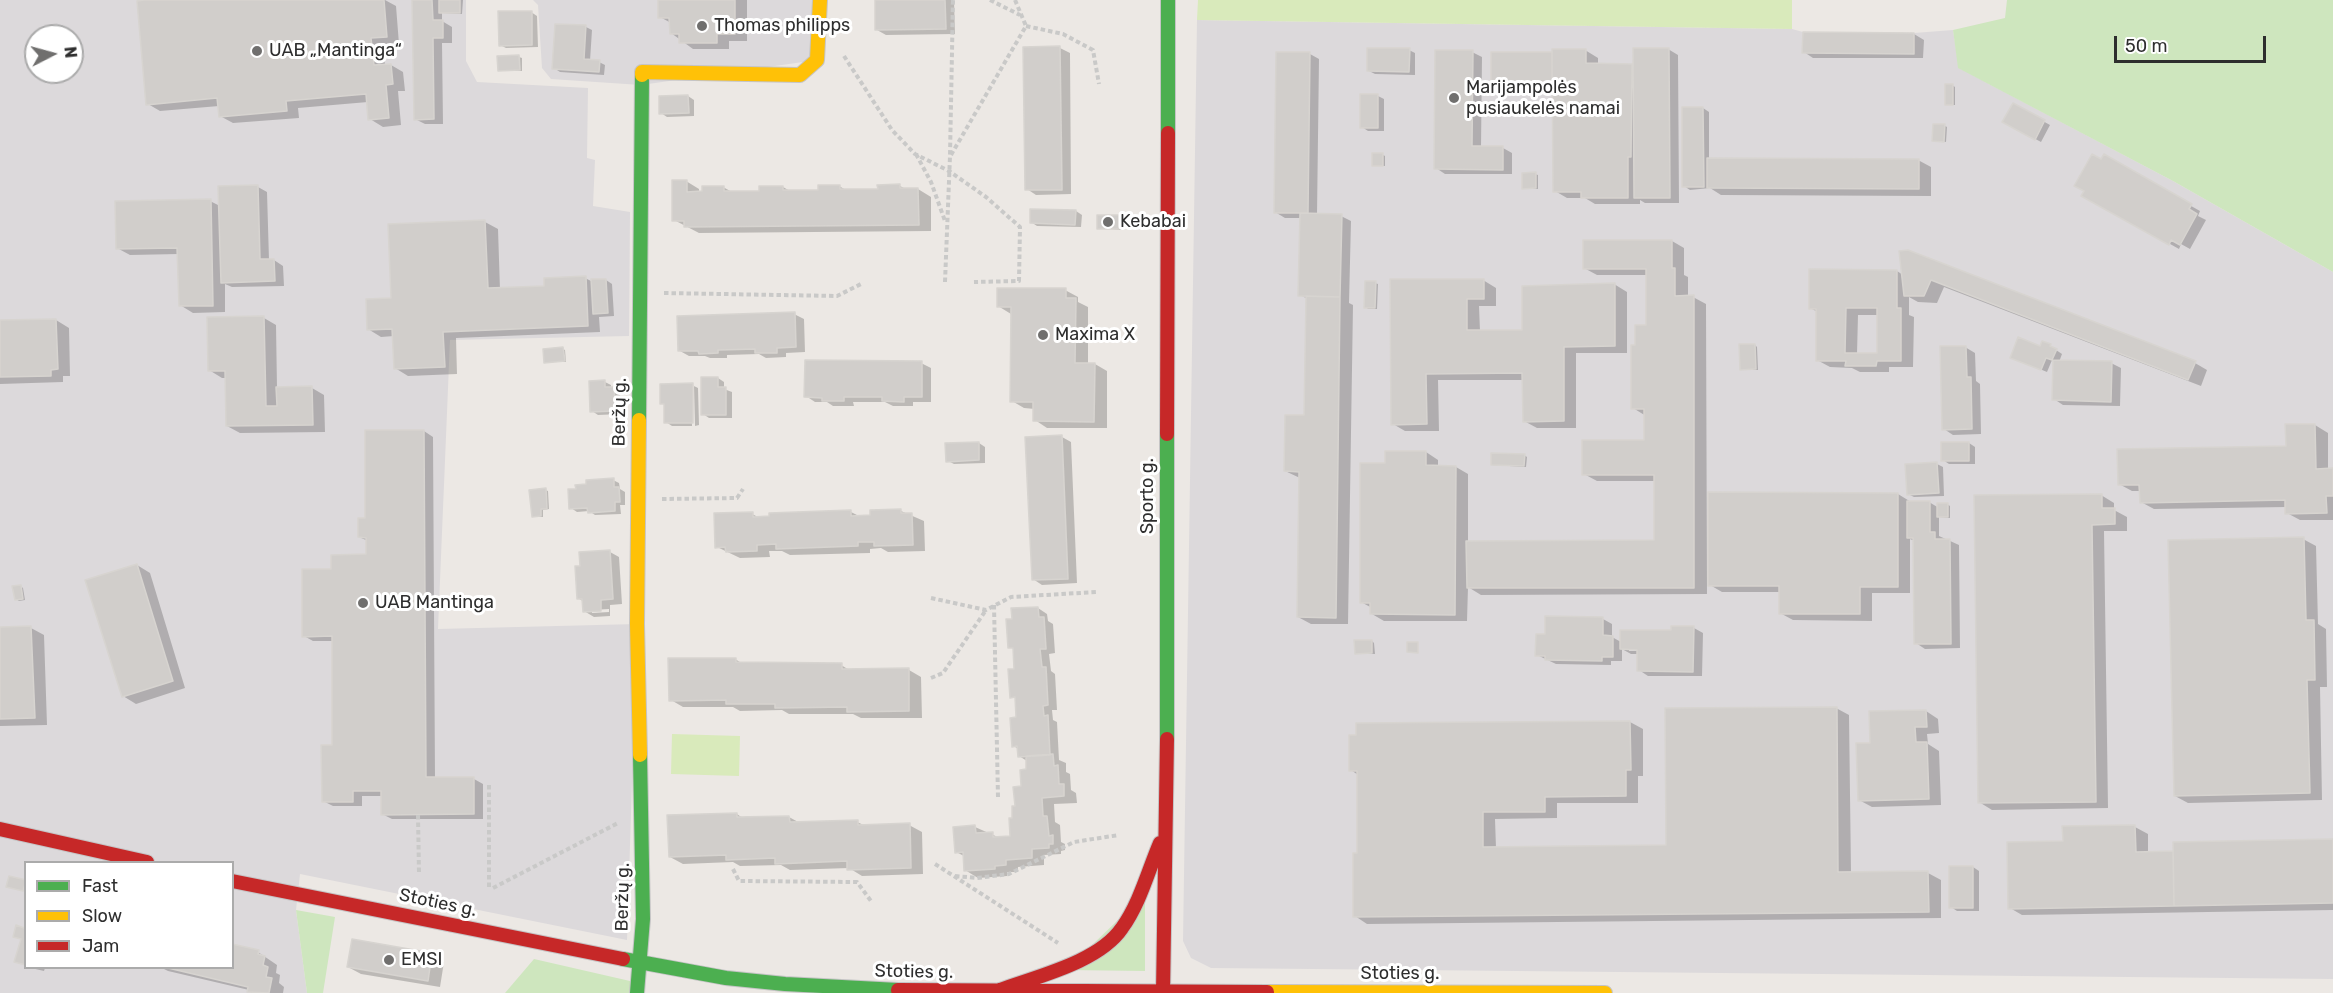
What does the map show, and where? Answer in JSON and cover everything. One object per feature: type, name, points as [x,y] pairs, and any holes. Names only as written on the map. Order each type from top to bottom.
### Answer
[{"type":"street","name":"Beržų g.","points":[[637,993],[643,919],[637,500],[642,72],[800,75],[818,60],[820,0]]},
{"type":"street","name":"Sporto g.","points":[[1163,993],[1167,828],[1168,0]]},
{"type":"street","points":[[997,991],[1094,954],[1117,935],[1128,917],[1167,828]]},
{"type":"street","points":[[0,829],[143,861]]},
{"type":"street","name":"Stoties g.","points":[[234,881],[638,962],[726,978],[785,984],[915,991],[1605,993]]},
{"type":"path","points":[[945,282],[953,0]]},
{"type":"path","points":[[990,0],[1020,15]]},
{"type":"path","points":[[1015,0],[1026,26],[1063,34],[1093,50],[1099,84]]},
{"type":"path","points":[[950,156],[1026,26]]},
{"type":"path","points":[[843,55],[892,130],[915,153],[931,182],[946,224]]},
{"type":"path","points":[[915,153],[949,171],[986,197],[1020,227],[1019,281],[974,282]]},
{"type":"path","points":[[639,292],[837,296],[861,284]]},
{"type":"path","points":[[637,500],[737,498],[743,489]]},
{"type":"path","points":[[931,678],[943,673],[986,610],[994,605],[1011,597],[1096,592]]},
{"type":"path","points":[[931,598],[986,610]]},
{"type":"path","points":[[994,605],[998,797]]},
{"type":"path","points":[[489,783],[491,887],[642,811]]},
{"type":"path","points":[[418,814],[419,873]]},
{"type":"path","points":[[954,876],[977,878],[1009,874],[1074,842],[1119,835]]},
{"type":"path","points":[[935,864],[1082,958]]},
{"type":"path","points":[[733,869],[740,881],[857,882],[872,901]]},
{"type":"shaded area","points":[[0,0],[466,0],[466,61],[477,82],[588,88],[587,158],[595,160],[593,206],[630,212],[629,336],[450,340],[438,629],[637,624],[627,940],[300,874],[296,910],[307,993],[0,993]]},
{"type":"shaded area","points":[[533,0],[820,0],[817,60],[641,85],[551,79],[542,68],[538,5]]},
{"type":"shaded area","points":[[1197,20],[1792,29],[1803,32],[1914,33],[1953,30],[1959,68],[2173,181],[2333,272],[2333,979],[1211,968],[1191,958],[1183,941]]},
{"type":"green space","points":[[1198,0],[1792,0],[1792,29],[1197,20]]},
{"type":"green space","points":[[2007,0],[2333,0],[2333,272],[2173,181],[1958,68],[1953,30],[2005,18]]},
{"type":"green space","points":[[672,734],[740,736],[739,776],[671,774]]},
{"type":"green space","points":[[1145,894],[1145,971],[1066,970]]},
{"type":"green space","points":[[296,910],[335,917],[323,993],[307,993]]},
{"type":"green space","points":[[534,959],[643,984],[643,993],[505,993]]},
{"type":"building","name":"UAB „Mantinga“","points":[[384,0],[387,37],[371,38],[374,65],[391,64],[393,84],[386,85],[389,118],[368,120],[366,94],[286,101],[287,111],[219,117],[217,98],[146,105],[137,1]]},
{"type":"building","points":[[412,0],[432,0],[433,20],[443,20],[443,38],[433,38],[434,119],[414,120]]},
{"type":"building","points":[[439,0],[460,0],[460,13],[439,13]]},
{"type":"building","name":"Thomas philipps","points":[[658,0],[735,0],[735,34],[717,34],[717,43],[679,43],[679,34],[670,34],[669,18],[658,18]]},
{"type":"building","points":[[875,0],[945,0],[946,29],[875,30]]},
{"type":"building","points":[[498,11],[532,11],[532,45],[499,46]]},
{"type":"building","points":[[555,24],[586,25],[584,59],[600,60],[599,72],[552,69]]},
{"type":"building","points":[[1803,32],[1914,33],[1914,54],[1802,53]]},
{"type":"building","points":[[1060,46],[1062,190],[1025,190],[1023,47]]},
{"type":"building","points":[[1367,48],[1410,48],[1409,72],[1367,71]]},
{"type":"building","points":[[1633,48],[1669,48],[1670,198],[1634,198]]},
{"type":"building","points":[[1552,49],[1586,49],[1586,63],[1632,64],[1628,198],[1581,198],[1581,192],[1553,192]]},
{"type":"building","name":"Marijampolės pusiaukelės namai","points":[[1435,50],[1473,50],[1472,146],[1503,146],[1503,170],[1434,169]]},
{"type":"building","points":[[1276,52],[1310,52],[1308,213],[1274,213]]},
{"type":"building","points":[[1491,52],[1552,52],[1552,82],[1491,81]]},
{"type":"building","points":[[519,55],[520,70],[498,71],[497,56]]},
{"type":"building","points":[[1945,84],[1953,84],[1953,105],[1945,105]]},
{"type":"building","points":[[1360,94],[1378,94],[1378,128],[1360,128]]},
{"type":"building","points":[[688,95],[689,113],[659,114],[659,96]]},
{"type":"building","points":[[2013,103],[2045,120],[2035,140],[2002,122]]},
{"type":"building","points":[[1682,107],[1703,107],[1704,187],[1682,187]]},
{"type":"building","points":[[1933,124],[1945,124],[1944,142],[1932,141]]},
{"type":"building","points":[[1372,153],[1383,153],[1383,166],[1372,166]]},
{"type":"building","points":[[2092,154],[2101,159],[2104,154],[2192,204],[2189,209],[2197,214],[2180,245],[2171,240],[2169,245],[2081,196],[2084,191],[2074,186]]},
{"type":"building","points":[[1707,158],[1919,159],[1919,189],[1707,188]]},
{"type":"building","points":[[1536,172],[1536,188],[1522,189],[1522,173]]},
{"type":"building","points":[[672,180],[687,180],[687,192],[702,191],[702,186],[724,186],[724,191],[759,191],[759,186],[783,186],[783,190],[818,190],[818,185],[840,185],[840,189],[878,189],[877,185],[900,184],[900,188],[918,188],[919,225],[684,227],[684,221],[672,221]]},
{"type":"building","points":[[258,185],[260,259],[274,259],[275,281],[221,283],[218,186]]},
{"type":"building","points":[[211,199],[213,306],[179,306],[177,248],[116,249],[115,201]]},
{"type":"building","points":[[1030,209],[1076,210],[1075,225],[1030,223]]},
{"type":"building","points":[[1300,213],[1342,214],[1340,297],[1298,296]]},
{"type":"building","name":"Kebabai","points":[[1097,215],[1119,215],[1119,229],[1097,229]]},
{"type":"building","points":[[485,220],[488,288],[544,286],[544,278],[586,276],[588,326],[443,332],[445,367],[394,369],[392,329],[367,330],[366,299],[391,298],[388,224]]},
{"type":"building","points":[[1583,240],[1672,240],[1675,296],[1694,295],[1694,588],[1467,588],[1466,541],[1654,540],[1654,475],[1582,475],[1582,440],[1644,440],[1644,409],[1631,409],[1631,345],[1635,345],[1635,325],[1646,325],[1646,269],[1583,269]]},
{"type":"building","points":[[1908,250],[2196,361],[2188,380],[1931,280],[1924,296],[1904,296],[1899,251]]},
{"type":"building","points":[[1809,269],[1897,270],[1897,308],[1901,308],[1901,361],[1877,361],[1876,366],[1845,366],[1846,361],[1816,361],[1816,309],[1809,309]],"holes":[[[1846,308],[1877,308],[1877,353],[1845,353]]]},
{"type":"building","points":[[591,279],[606,279],[608,313],[593,314]]},
{"type":"building","points":[[1390,279],[1484,279],[1484,299],[1467,299],[1467,330],[1522,330],[1522,286],[1615,283],[1615,346],[1564,347],[1564,421],[1523,422],[1522,373],[1426,374],[1427,424],[1391,425]]},
{"type":"building","points":[[1365,281],[1376,281],[1375,308],[1364,308]]},
{"type":"building","name":"Maxima X","points":[[997,288],[1066,288],[1066,298],[1076,298],[1075,363],[1095,363],[1094,422],[1033,421],[1033,402],[1010,402],[1011,307],[997,307]]},
{"type":"building","points":[[1306,296],[1340,297],[1336,618],[1297,617],[1299,472],[1284,471],[1285,415],[1304,415]]},
{"type":"building","points":[[795,312],[796,347],[777,348],[777,353],[755,353],[755,349],[718,350],[718,353],[699,354],[698,351],[678,351],[677,316]]},
{"type":"building","points":[[264,316],[266,406],[277,406],[276,387],[312,386],[313,425],[226,426],[225,371],[208,371],[207,317]]},
{"type":"building","points":[[56,319],[58,369],[51,370],[51,376],[0,377],[0,320]]},
{"type":"building","points":[[2018,337],[2040,346],[2042,341],[2051,344],[2050,346],[2057,349],[2052,360],[2046,358],[2041,370],[2010,358]]},
{"type":"building","points":[[1739,344],[1755,344],[1756,369],[1740,370]]},
{"type":"building","points":[[1940,346],[1966,346],[1967,377],[1971,377],[1972,429],[1942,430]]},
{"type":"building","points":[[563,347],[565,361],[544,363],[543,349]]},
{"type":"building","points":[[805,360],[922,361],[922,397],[904,397],[904,402],[882,401],[882,397],[844,397],[844,401],[822,401],[822,398],[804,397]]},
{"type":"building","points":[[2053,360],[2112,361],[2111,402],[2052,400]]},
{"type":"building","points":[[701,377],[718,377],[718,387],[726,387],[726,415],[701,415]]},
{"type":"building","points":[[605,380],[605,387],[614,387],[615,411],[590,412],[589,381]]},
{"type":"building","points":[[693,383],[693,423],[664,423],[664,404],[660,404],[660,384]]},
{"type":"building","points":[[2285,424],[2315,424],[2316,469],[2333,468],[2333,496],[2326,496],[2327,513],[2285,514],[2285,500],[2140,503],[2139,485],[2118,485],[2117,449],[2286,446]]},
{"type":"building","name":"UAB Mantinga","points":[[365,430],[424,430],[426,777],[474,777],[474,814],[381,815],[381,791],[353,791],[353,802],[322,802],[321,745],[332,745],[332,636],[302,637],[302,569],[331,569],[331,555],[366,554],[366,538],[358,537],[358,518],[365,518]]},
{"type":"building","points":[[1062,435],[1068,579],[1032,580],[1025,437]]},
{"type":"building","points":[[979,442],[979,460],[946,462],[945,443]]},
{"type":"building","points":[[1941,442],[1969,442],[1969,461],[1941,461]]},
{"type":"building","points":[[1385,451],[1426,451],[1426,465],[1456,466],[1455,615],[1370,614],[1370,603],[1360,603],[1360,463],[1385,463]]},
{"type":"building","points":[[1491,453],[1525,454],[1524,466],[1491,465]]},
{"type":"building","points":[[1937,462],[1939,493],[1907,495],[1905,464]]},
{"type":"building","points":[[614,478],[614,487],[619,487],[620,502],[615,502],[615,511],[588,513],[587,508],[569,509],[568,489],[576,489],[575,485],[586,484],[586,480]]},
{"type":"building","points":[[546,488],[547,509],[541,509],[541,516],[532,517],[529,490]]},
{"type":"building","points":[[1708,492],[1898,493],[1898,587],[1860,587],[1860,614],[1779,614],[1779,586],[1708,586]]},
{"type":"building","points":[[2102,494],[2102,508],[2115,508],[2115,524],[2092,525],[2096,802],[1978,803],[1974,495]]},
{"type":"building","points":[[1907,501],[1930,501],[1930,532],[1935,532],[1935,539],[1950,539],[1951,644],[1914,644],[1913,538],[1907,538]]},
{"type":"building","points":[[1937,503],[1948,503],[1948,517],[1937,517]]},
{"type":"building","points":[[901,509],[901,513],[912,513],[913,545],[874,546],[874,542],[858,542],[858,546],[776,549],[776,544],[757,545],[757,551],[726,552],[725,547],[715,548],[714,513],[753,512],[753,517],[769,516],[769,513],[851,510],[851,516],[870,515],[870,510]]},
{"type":"building","points":[[2304,537],[2306,620],[2314,620],[2315,680],[2307,680],[2310,793],[2174,796],[2168,540]]},
{"type":"building","points":[[610,550],[613,599],[601,600],[601,611],[583,612],[582,599],[577,599],[575,566],[580,566],[579,552]]},
{"type":"building","points":[[137,564],[173,681],[122,697],[85,580]]},
{"type":"building","points":[[21,585],[23,599],[15,600],[12,586]]},
{"type":"building","points":[[1038,607],[1039,617],[1044,617],[1046,649],[1040,649],[1042,667],[1046,667],[1048,705],[1043,706],[1044,716],[1048,715],[1050,755],[1018,757],[1017,746],[1012,747],[1010,718],[1016,717],[1015,697],[1010,698],[1008,669],[1014,669],[1013,648],[1008,648],[1006,619],[1012,619],[1011,608]]},
{"type":"building","points":[[1545,616],[1603,617],[1603,635],[1613,636],[1613,657],[1602,657],[1602,661],[1545,660],[1545,656],[1535,656],[1536,634],[1545,634]]},
{"type":"building","points":[[31,626],[35,718],[0,719],[0,627]]},
{"type":"building","points":[[1671,626],[1694,626],[1693,672],[1637,671],[1637,650],[1620,649],[1620,630],[1671,630]]},
{"type":"building","points":[[1354,640],[1372,640],[1372,653],[1355,654]]},
{"type":"building","points":[[1407,642],[1418,642],[1418,653],[1407,652]]},
{"type":"building","points":[[668,658],[736,658],[736,662],[842,663],[842,669],[909,668],[909,711],[847,712],[847,707],[775,708],[775,704],[726,704],[726,700],[669,701]]},
{"type":"building","points":[[1837,707],[1838,872],[1928,871],[1929,912],[1353,917],[1353,853],[1357,853],[1357,771],[1349,771],[1349,735],[1356,735],[1356,723],[1630,721],[1631,770],[1626,770],[1626,796],[1545,797],[1545,812],[1483,812],[1483,847],[1666,845],[1665,708]]},
{"type":"building","points":[[1926,710],[1927,727],[1915,727],[1916,742],[1927,742],[1929,799],[1858,801],[1856,743],[1870,743],[1869,711]]},
{"type":"building","points":[[1053,754],[1054,766],[1058,765],[1059,784],[1064,784],[1064,796],[1042,798],[1043,816],[1047,816],[1049,836],[1053,835],[1053,844],[1049,844],[1049,848],[1032,849],[1032,858],[1006,860],[1006,865],[995,866],[995,869],[964,871],[963,852],[955,853],[953,827],[975,825],[976,833],[993,832],[993,837],[1010,836],[1009,818],[1012,818],[1012,806],[1015,806],[1013,787],[1021,786],[1020,770],[1026,769],[1026,756]]},
{"type":"building","points":[[737,813],[737,817],[789,816],[790,822],[858,820],[858,825],[910,823],[911,868],[847,870],[847,861],[775,864],[775,858],[726,860],[726,855],[669,857],[667,815]]},
{"type":"building","points":[[2135,825],[2136,852],[2173,851],[2174,906],[2008,909],[2007,842],[2063,841],[2062,826]]},
{"type":"building","points":[[2333,839],[2333,903],[2174,906],[2173,842]]},
{"type":"building","points":[[1949,866],[1973,866],[1973,908],[1949,908]]},
{"type":"building","points":[[9,876],[24,880],[23,891],[6,887]]},
{"type":"building","points":[[16,925],[24,928],[24,964],[14,962],[21,939],[13,937]]},
{"type":"building","name":"EMSI","points":[[352,939],[432,953],[428,981],[347,967]]},
{"type":"building","points":[[234,944],[259,950],[258,954],[265,956],[263,965],[268,967],[266,977],[272,978],[269,993],[247,992],[248,987],[172,969],[234,969]]},
{"type":"traffic: fast","points":[[1168,0],[1168,133]]},
{"type":"traffic: fast","points":[[639,420],[642,75]]},
{"type":"traffic: fast","points":[[1167,434],[1167,739]]},
{"type":"traffic: fast","points":[[637,993],[643,919],[640,755]]},
{"type":"traffic: fast","points":[[623,959],[726,978],[785,984],[898,990]]},
{"type":"traffic: slow","points":[[642,75],[642,72],[800,75],[817,60],[820,0]]},
{"type":"traffic: slow","points":[[639,420],[637,624],[640,755]]},
{"type":"traffic: slow","points":[[1267,992],[1605,993]]},
{"type":"traffic: jam","points":[[1167,434],[1168,133]]},
{"type":"traffic: jam","points":[[1163,993],[1167,739]]},
{"type":"traffic: jam","points":[[0,829],[143,861]]},
{"type":"traffic: jam","points":[[1000,990],[1083,959],[1112,940],[1134,908],[1160,843]]},
{"type":"traffic: jam","points":[[234,881],[623,959]]},
{"type":"traffic: jam","points":[[898,990],[1267,992]]},
{"type":"place","name":"Thomas philipps","points":[[702,26]]},
{"type":"place","name":"UAB „Mantinga“","points":[[257,51]]},
{"type":"place","name":"Marijampolės pusiaukelės namai","points":[[1454,98]]},
{"type":"place","name":"Kebabai","points":[[1108,222]]},
{"type":"place","name":"Maxima X","points":[[1043,335]]},
{"type":"place","name":"UAB Mantinga","points":[[363,603]]},
{"type":"place","name":"EMSI","points":[[389,960]]}]
